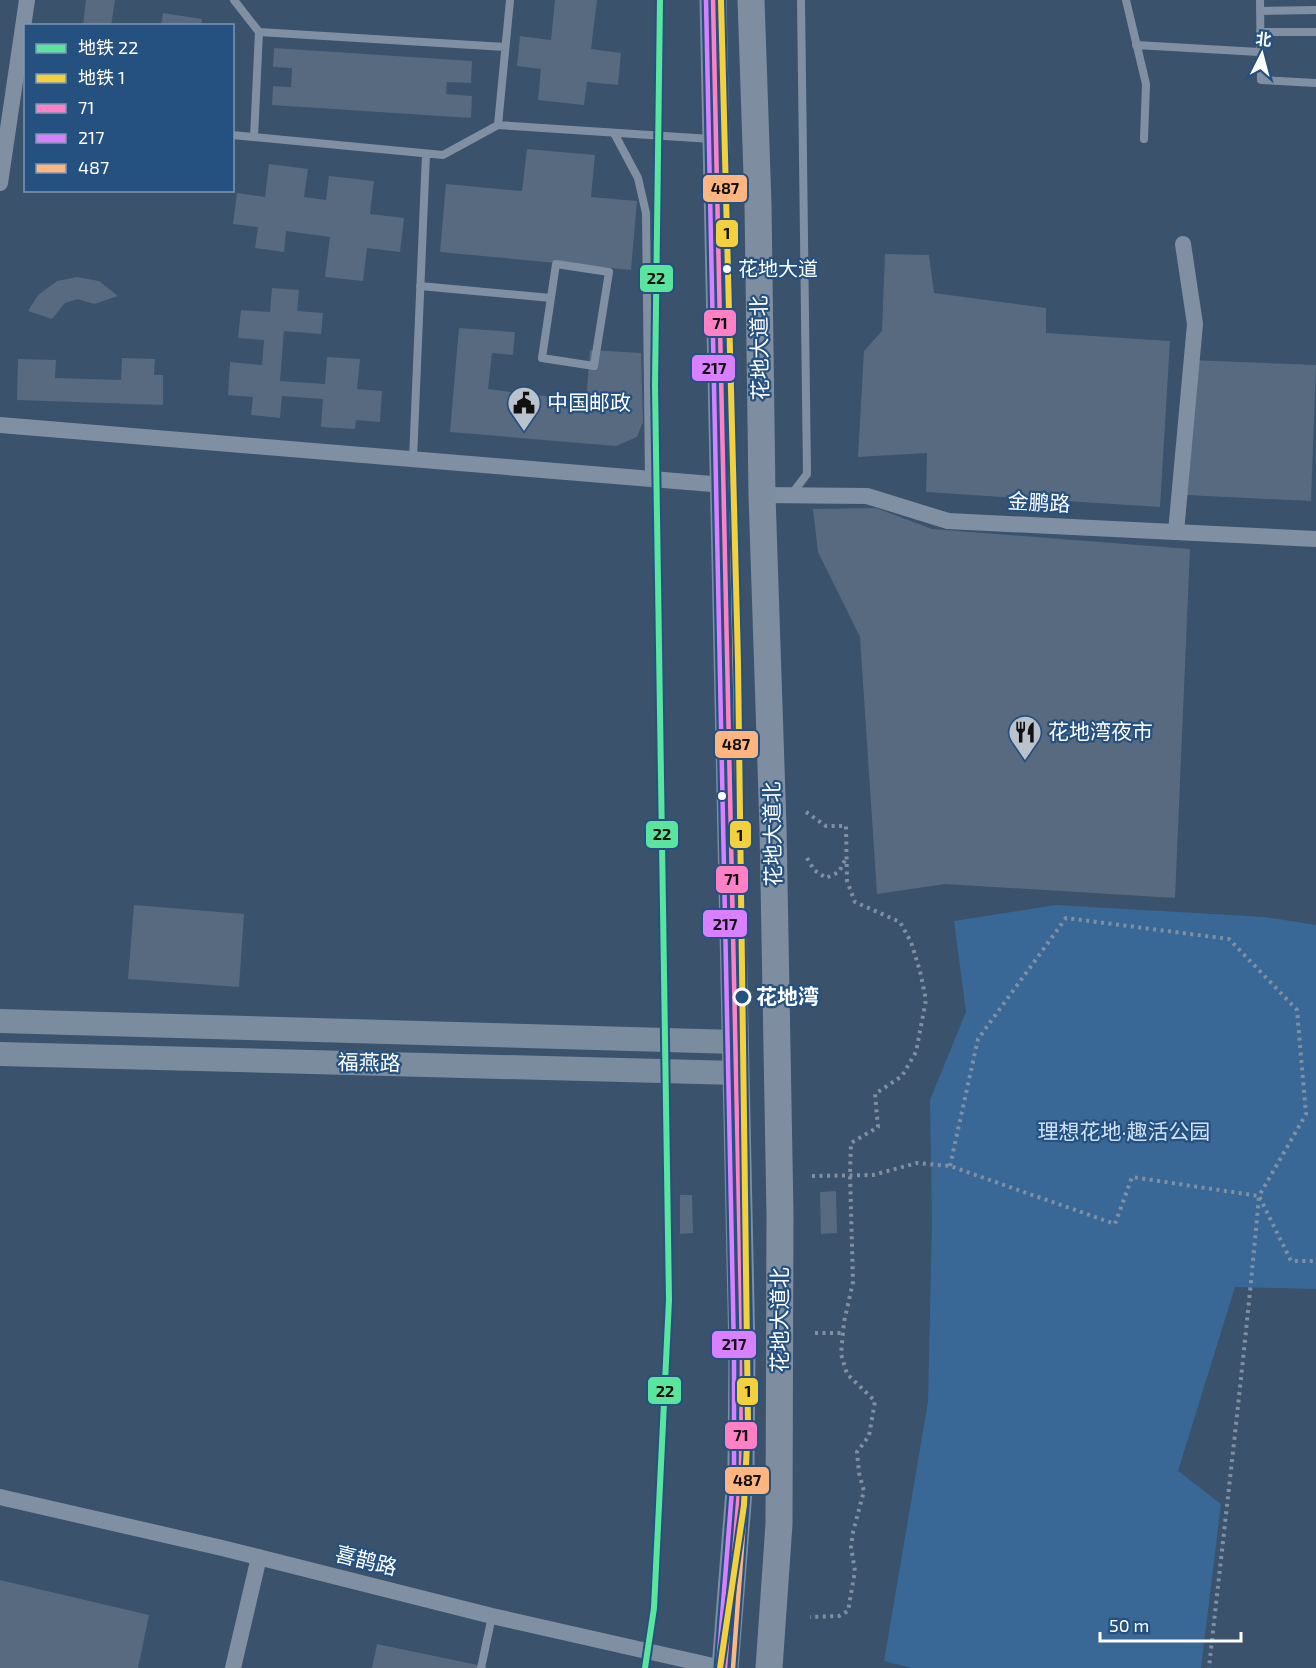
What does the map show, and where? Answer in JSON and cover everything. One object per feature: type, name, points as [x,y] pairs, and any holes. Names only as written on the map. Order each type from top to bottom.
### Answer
[{"type":"main road","name":"花地大道北","points":[[713,0],[742,1352],[741,1465],[724,1668]]},
{"type":"main road","name":"花地大道北","points":[[751,0],[758,204],[762,495],[773,837],[780,1214],[780,1524],[768,1668]]},
{"type":"street","points":[[25,24],[27,0]]},
{"type":"street","points":[[0,183],[20,94],[24,40]]},
{"type":"street","points":[[1176,532],[1195,324],[1183,244]]},
{"type":"street","points":[[0,425],[724,485]]},
{"type":"street","name":"金鹏路","points":[[762,495],[867,496],[948,521],[1316,539]]},
{"type":"street","name":"福燕路","points":[[0,1021],[736,1042]]},
{"type":"street","name":"福燕路","points":[[0,1054],[737,1073]]},
{"type":"street","name":"喜鹊路","points":[[0,1497],[259,1557],[492,1616],[724,1668]]},
{"type":"street","points":[[233,1668],[259,1557]]},
{"type":"lane","points":[[234,0],[259,32],[254,137]]},
{"type":"lane","points":[[498,125],[510,0]]},
{"type":"lane","points":[[791,495],[807,474],[801,0]]},
{"type":"lane","points":[[1126,0],[1146,84],[1144,139]]},
{"type":"lane","points":[[1260,0],[1261,80],[1316,83]]},
{"type":"lane","points":[[1260,11],[1316,10]]},
{"type":"lane","points":[[259,32],[505,47]]},
{"type":"lane","points":[[1260,32],[1316,32]]},
{"type":"lane","points":[[1136,45],[1259,52]]},
{"type":"lane","points":[[234,135],[443,155],[498,125],[717,139]]},
{"type":"lane","points":[[614,133],[638,178],[646,213],[649,479]]},
{"type":"lane","points":[[413,459],[426,154]]},
{"type":"lane","points":[[556,264],[609,272],[594,366],[542,358],[551,298],[556,264]]},
{"type":"lane","points":[[420,286],[551,298]]},
{"type":"lane","points":[[481,1668],[492,1616]]},
{"type":"path","points":[[806,812],[826,826],[846,826],[847,881],[855,902],[900,922],[911,942],[926,1000],[916,1052],[902,1076],[875,1094],[878,1127],[851,1143],[853,1282],[841,1354],[846,1374],[875,1401],[869,1436],[858,1452],[859,1473],[864,1491],[851,1547],[855,1571],[852,1598],[848,1611],[838,1616],[810,1617]]},
{"type":"path","points":[[807,858],[814,870],[826,878],[839,872],[848,854]]},
{"type":"path","points":[[950,1166],[978,1039],[1065,918],[1229,939],[1297,1010],[1306,1114],[1259,1197],[1249,1310],[1209,1668]]},
{"type":"path","points":[[812,1176],[873,1175],[917,1163],[950,1166],[1115,1224],[1132,1177],[1259,1197]]},
{"type":"path","points":[[1259,1197],[1291,1261],[1316,1261]]},
{"type":"path","points":[[815,1334],[843,1333]]},
{"type":"green space","name":"理想花地·趣活公园","points":[[1056,905],[1265,917],[1316,925],[1316,1289],[1235,1287],[1178,1471],[1221,1504],[1201,1668],[912,1668],[884,1661],[928,1402],[932,1222],[930,1100],[966,1012],[954,921]]},
{"type":"building","points":[[86,0],[115,0],[111,24],[83,24]]},
{"type":"building","points":[[555,0],[597,0],[591,49],[621,53],[618,85],[587,82],[584,105],[538,100],[541,69],[517,66],[520,36],[551,40]]},
{"type":"building","points":[[163,13],[202,19],[201,24],[161,24]]},
{"type":"building","points":[[274,48],[472,61],[471,83],[447,82],[446,94],[472,96],[471,118],[272,105],[273,86],[291,87],[292,68],[273,67]]},
{"type":"building","points":[[527,149],[595,155],[591,197],[637,201],[631,270],[440,252],[446,184],[522,191]]},
{"type":"building","points":[[269,164],[308,169],[304,197],[326,200],[329,176],[374,181],[370,214],[404,218],[400,252],[367,248],[363,281],[325,277],[330,237],[286,231],[284,252],[255,248],[258,227],[233,224],[237,193],[265,197]]},
{"type":"building","points":[[885,254],[929,255],[934,293],[1046,308],[1046,333],[1170,341],[1160,507],[926,492],[927,453],[858,457],[864,351],[882,331]]},
{"type":"building","points":[[77,277],[99,281],[118,296],[94,304],[78,299],[65,303],[52,319],[28,311],[38,295],[57,281]]},
{"type":"building","points":[[272,288],[299,290],[297,311],[323,313],[321,334],[284,331],[280,381],[325,384],[327,357],[360,359],[357,389],[382,391],[380,422],[356,420],[355,429],[321,427],[323,399],[282,396],[280,418],[251,415],[253,397],[228,395],[230,362],[262,365],[264,340],[238,338],[241,310],[270,312]]},
{"type":"building","points":[[459,328],[515,332],[513,355],[492,353],[488,389],[586,401],[590,350],[641,353],[643,422],[637,437],[616,446],[450,432]]},
{"type":"building","points":[[122,358],[155,359],[154,375],[163,375],[163,405],[17,400],[18,359],[56,360],[55,378],[121,380]]},
{"type":"building","points":[[1191,360],[1316,365],[1311,501],[1186,495]]},
{"type":"building","name":"花地湾夜市","points":[[876,508],[932,529],[1190,549],[1175,898],[945,884],[877,894],[860,637],[818,552],[813,509]]},
{"type":"building","points":[[134,905],[244,914],[239,987],[128,979]]},
{"type":"building","points":[[836,1191],[837,1233],[821,1234],[820,1192]]},
{"type":"building","points":[[680,1195],[692,1195],[693,1233],[680,1234]]},
{"type":"building","points":[[0,1580],[149,1615],[138,1668],[0,1668]]},
{"type":"building","points":[[377,1644],[487,1667],[372,1668]]},
{"type":"metro line","name":"22","points":[[645,1668],[654,1608],[669,1300],[655,385],[660,0]]},
{"type":"metro line","name":"1","points":[[720,1668],[744,1505],[748,1424],[738,662],[721,0]]},
{"type":"transit line","name":"217","points":[[706,0],[734,1352],[734,1465],[718,1667]]},
{"type":"transit line","name":"71","points":[[713,0],[742,1352],[741,1465],[725,1668]]},
{"type":"transit line","name":"487","points":[[721,0],[749,1352],[748,1466],[733,1668]]},
{"type":"place","name":"花地大道","points":[[727,269]]},
{"type":"place","name":"中国邮政","points":[[524,432]]},
{"type":"place","name":"花地湾夜市","points":[[1025,761]]},
{"type":"place","name":"花地湾","points":[[742,997]]}]
